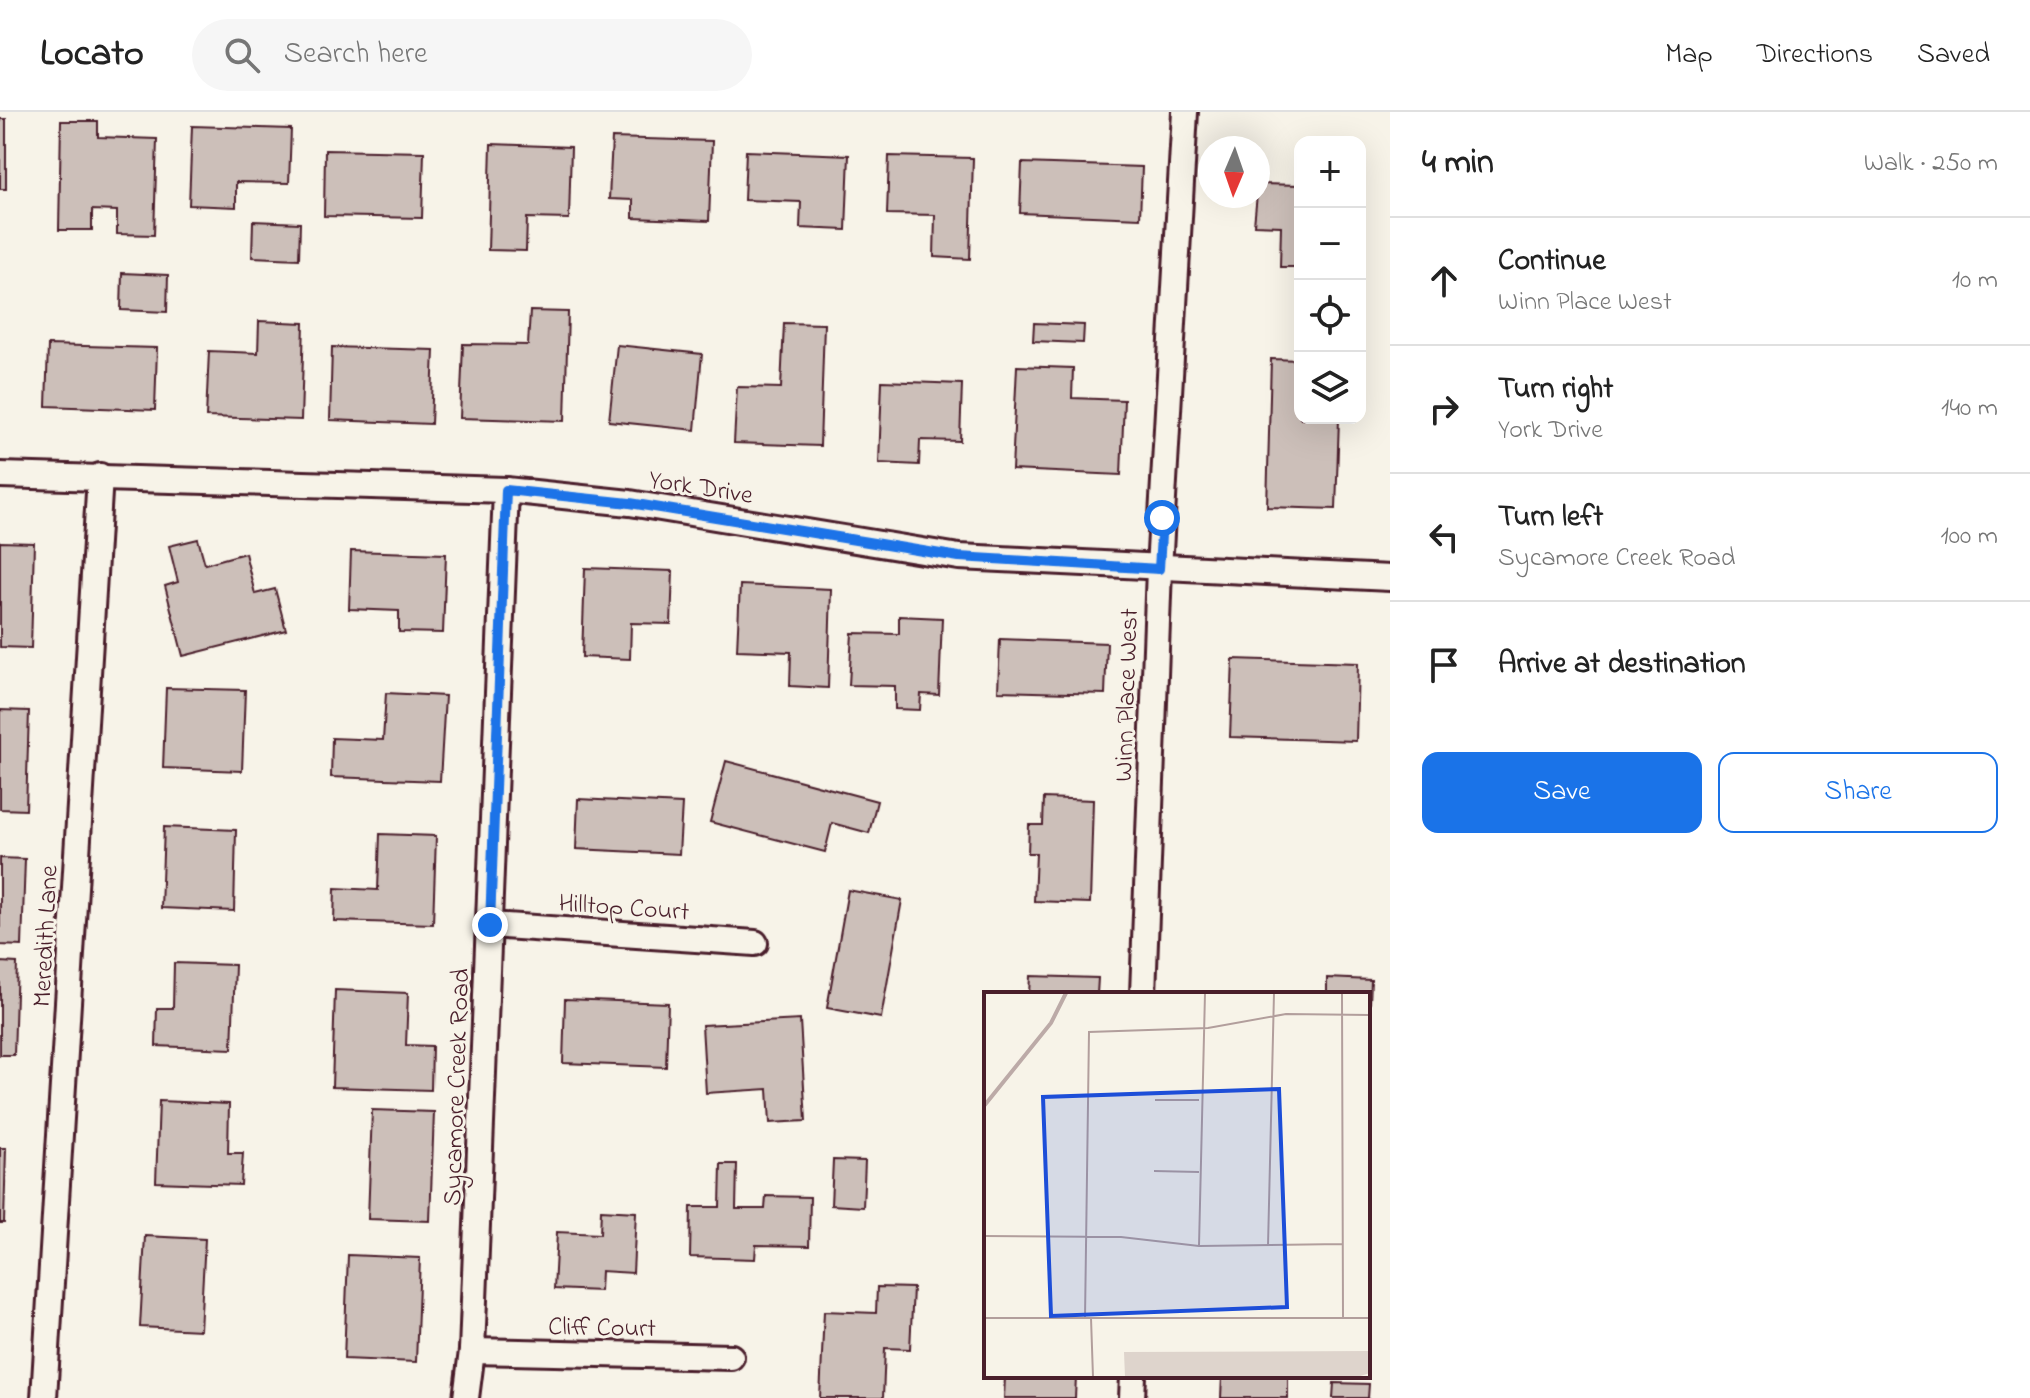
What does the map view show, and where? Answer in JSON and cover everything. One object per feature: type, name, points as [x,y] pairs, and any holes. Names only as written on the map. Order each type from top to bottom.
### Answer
[{"type":"street","name":"Winn Place West","points":[[1143,992],[1159,569],[1185,112]]},
{"type":"street","name":"York Drive","points":[[0,475],[506,490],[630,503],[959,557],[1390,578]]},
{"type":"street","name":"Meredith Lane","points":[[44,1398],[100,476]]},
{"type":"street","name":"Sycamore Creek Road","points":[[466,1398],[472,1351],[506,490]]},
{"type":"street","name":"Hilltop Court","points":[[490,925],[755,943]]},
{"type":"street","name":"Cliff Court","points":[[472,1351],[731,1357]]},
{"type":"street","points":[[1132,1398],[1133,1378]]},
{"type":"building","points":[[0,119],[6,119],[6,189],[0,189]]},
{"type":"building","points":[[61,121],[98,121],[98,137],[157,139],[154,235],[117,234],[117,211],[92,210],[92,230],[59,230]]},
{"type":"building","points":[[192,126],[291,129],[289,183],[236,182],[236,207],[189,205]]},
{"type":"building","points":[[612,138],[712,141],[709,221],[633,218],[633,200],[609,199]]},
{"type":"building","points":[[491,144],[571,147],[569,219],[527,218],[526,251],[488,250]]},
{"type":"building","points":[[325,150],[424,152],[422,218],[324,216]]},
{"type":"building","points":[[746,151],[849,155],[846,230],[800,228],[801,202],[744,200]]},
{"type":"building","points":[[889,156],[973,158],[970,259],[934,257],[935,215],[887,214]]},
{"type":"building","points":[[1022,163],[1142,167],[1140,218],[1020,213]]},
{"type":"building","points":[[1270,184],[1294,185],[1294,267],[1280,267],[1281,226],[1254,225],[1256,208],[1270,208]]},
{"type":"building","points":[[253,221],[300,223],[299,259],[252,257]]},
{"type":"building","points":[[122,273],[168,275],[167,312],[121,310]]},
{"type":"building","points":[[530,311],[568,312],[565,421],[460,418],[463,344],[528,345]]},
{"type":"building","points":[[259,321],[304,323],[301,420],[206,417],[209,351],[258,353]]},
{"type":"building","points":[[784,323],[824,324],[820,446],[734,443],[737,387],[781,388]]},
{"type":"building","points":[[1034,323],[1084,325],[1083,343],[1033,341]]},
{"type":"building","points":[[48,345],[157,348],[155,410],[46,406]]},
{"type":"building","points":[[617,345],[702,354],[695,430],[609,421]]},
{"type":"building","points":[[332,347],[434,350],[431,424],[330,420]]},
{"type":"building","points":[[1271,359],[1294,360],[1294,424],[1339,424],[1336,509],[1267,507]]},
{"type":"building","points":[[1017,366],[1073,368],[1072,398],[1124,400],[1121,475],[1012,470]]},
{"type":"building","points":[[882,381],[962,384],[960,441],[920,440],[919,465],[879,463]]},
{"type":"building","points":[[198,539],[205,564],[245,553],[255,594],[275,589],[286,630],[183,656],[165,586],[178,582],[169,546]]},
{"type":"building","points":[[0,542],[34,543],[31,648],[0,647]]},
{"type":"building","points":[[351,551],[446,554],[443,633],[399,632],[399,611],[349,609]]},
{"type":"building","points":[[585,568],[673,571],[671,624],[631,623],[630,659],[582,657]]},
{"type":"building","points":[[740,585],[831,589],[828,688],[790,686],[791,652],[737,650]]},
{"type":"building","points":[[899,616],[942,618],[939,695],[921,694],[920,710],[895,709],[895,686],[849,685],[852,633],[899,634]]},
{"type":"building","points":[[1000,639],[1107,643],[1105,694],[998,691]]},
{"type":"building","points":[[1233,659],[1358,663],[1356,741],[1230,737]]},
{"type":"building","points":[[166,688],[245,690],[242,771],[163,768]]},
{"type":"building","points":[[386,693],[445,696],[440,781],[331,777],[332,738],[383,740]]},
{"type":"building","points":[[0,710],[29,711],[26,810],[0,809]]},
{"type":"building","points":[[726,761],[877,801],[869,833],[832,823],[825,852],[710,822]]},
{"type":"building","points":[[1044,798],[1093,800],[1090,903],[1034,901],[1036,853],[1028,853],[1029,825],[1043,825]]},
{"type":"building","points":[[578,799],[682,804],[679,854],[576,849]]},
{"type":"building","points":[[164,827],[236,830],[234,911],[161,908]]},
{"type":"building","points":[[380,834],[436,836],[433,924],[334,921],[335,888],[378,890]]},
{"type":"building","points":[[0,858],[25,859],[22,946],[0,945]]},
{"type":"building","points":[[848,890],[902,900],[881,1018],[827,1008]]},
{"type":"building","points":[[0,962],[17,963],[14,1055],[0,1055]]},
{"type":"building","points":[[174,963],[235,965],[232,1049],[156,1046],[157,1008],[173,1008]]},
{"type":"building","points":[[1030,976],[1098,978],[1097,992],[1029,992]]},
{"type":"building","points":[[1327,978],[1371,980],[1370,1004],[1370,992],[1327,992]]},
{"type":"building","points":[[335,990],[408,993],[406,1045],[432,1046],[431,1090],[332,1087]]},
{"type":"building","points":[[565,999],[668,1003],[666,1067],[563,1063]]},
{"type":"building","points":[[800,1020],[806,1121],[770,1123],[768,1089],[706,1093],[702,1025]]},
{"type":"building","points":[[159,1101],[229,1104],[228,1153],[243,1153],[241,1185],[156,1182]]},
{"type":"building","points":[[372,1110],[434,1112],[430,1221],[368,1219]]},
{"type":"building","points":[[0,1148],[6,1148],[4,1223],[0,1223]]},
{"type":"building","points":[[833,1160],[865,1161],[863,1207],[831,1205]]},
{"type":"building","points":[[721,1164],[737,1164],[736,1209],[765,1209],[766,1196],[810,1197],[809,1246],[756,1245],[755,1259],[690,1257],[691,1207],[720,1207]]},
{"type":"building","points":[[601,1210],[636,1212],[633,1273],[601,1271],[600,1291],[554,1289],[557,1232],[600,1234]]},
{"type":"building","points":[[145,1236],[205,1239],[200,1330],[140,1327]]},
{"type":"building","points":[[348,1255],[420,1258],[416,1362],[344,1359]]},
{"type":"building","points":[[877,1287],[913,1288],[910,1349],[885,1348],[883,1398],[820,1398],[824,1311],[876,1313]]},
{"type":"building","points":[[1005,1378],[1076,1378],[1075,1398],[1004,1398]]},
{"type":"building","points":[[1222,1378],[1288,1378],[1288,1398],[1221,1398]]},
{"type":"building","points":[[1334,1383],[1369,1384],[1368,1398],[1333,1398]]},
{"type":"route","points":[[490,925],[506,490],[630,503],[959,557],[1159,569],[1162,518]]}]
